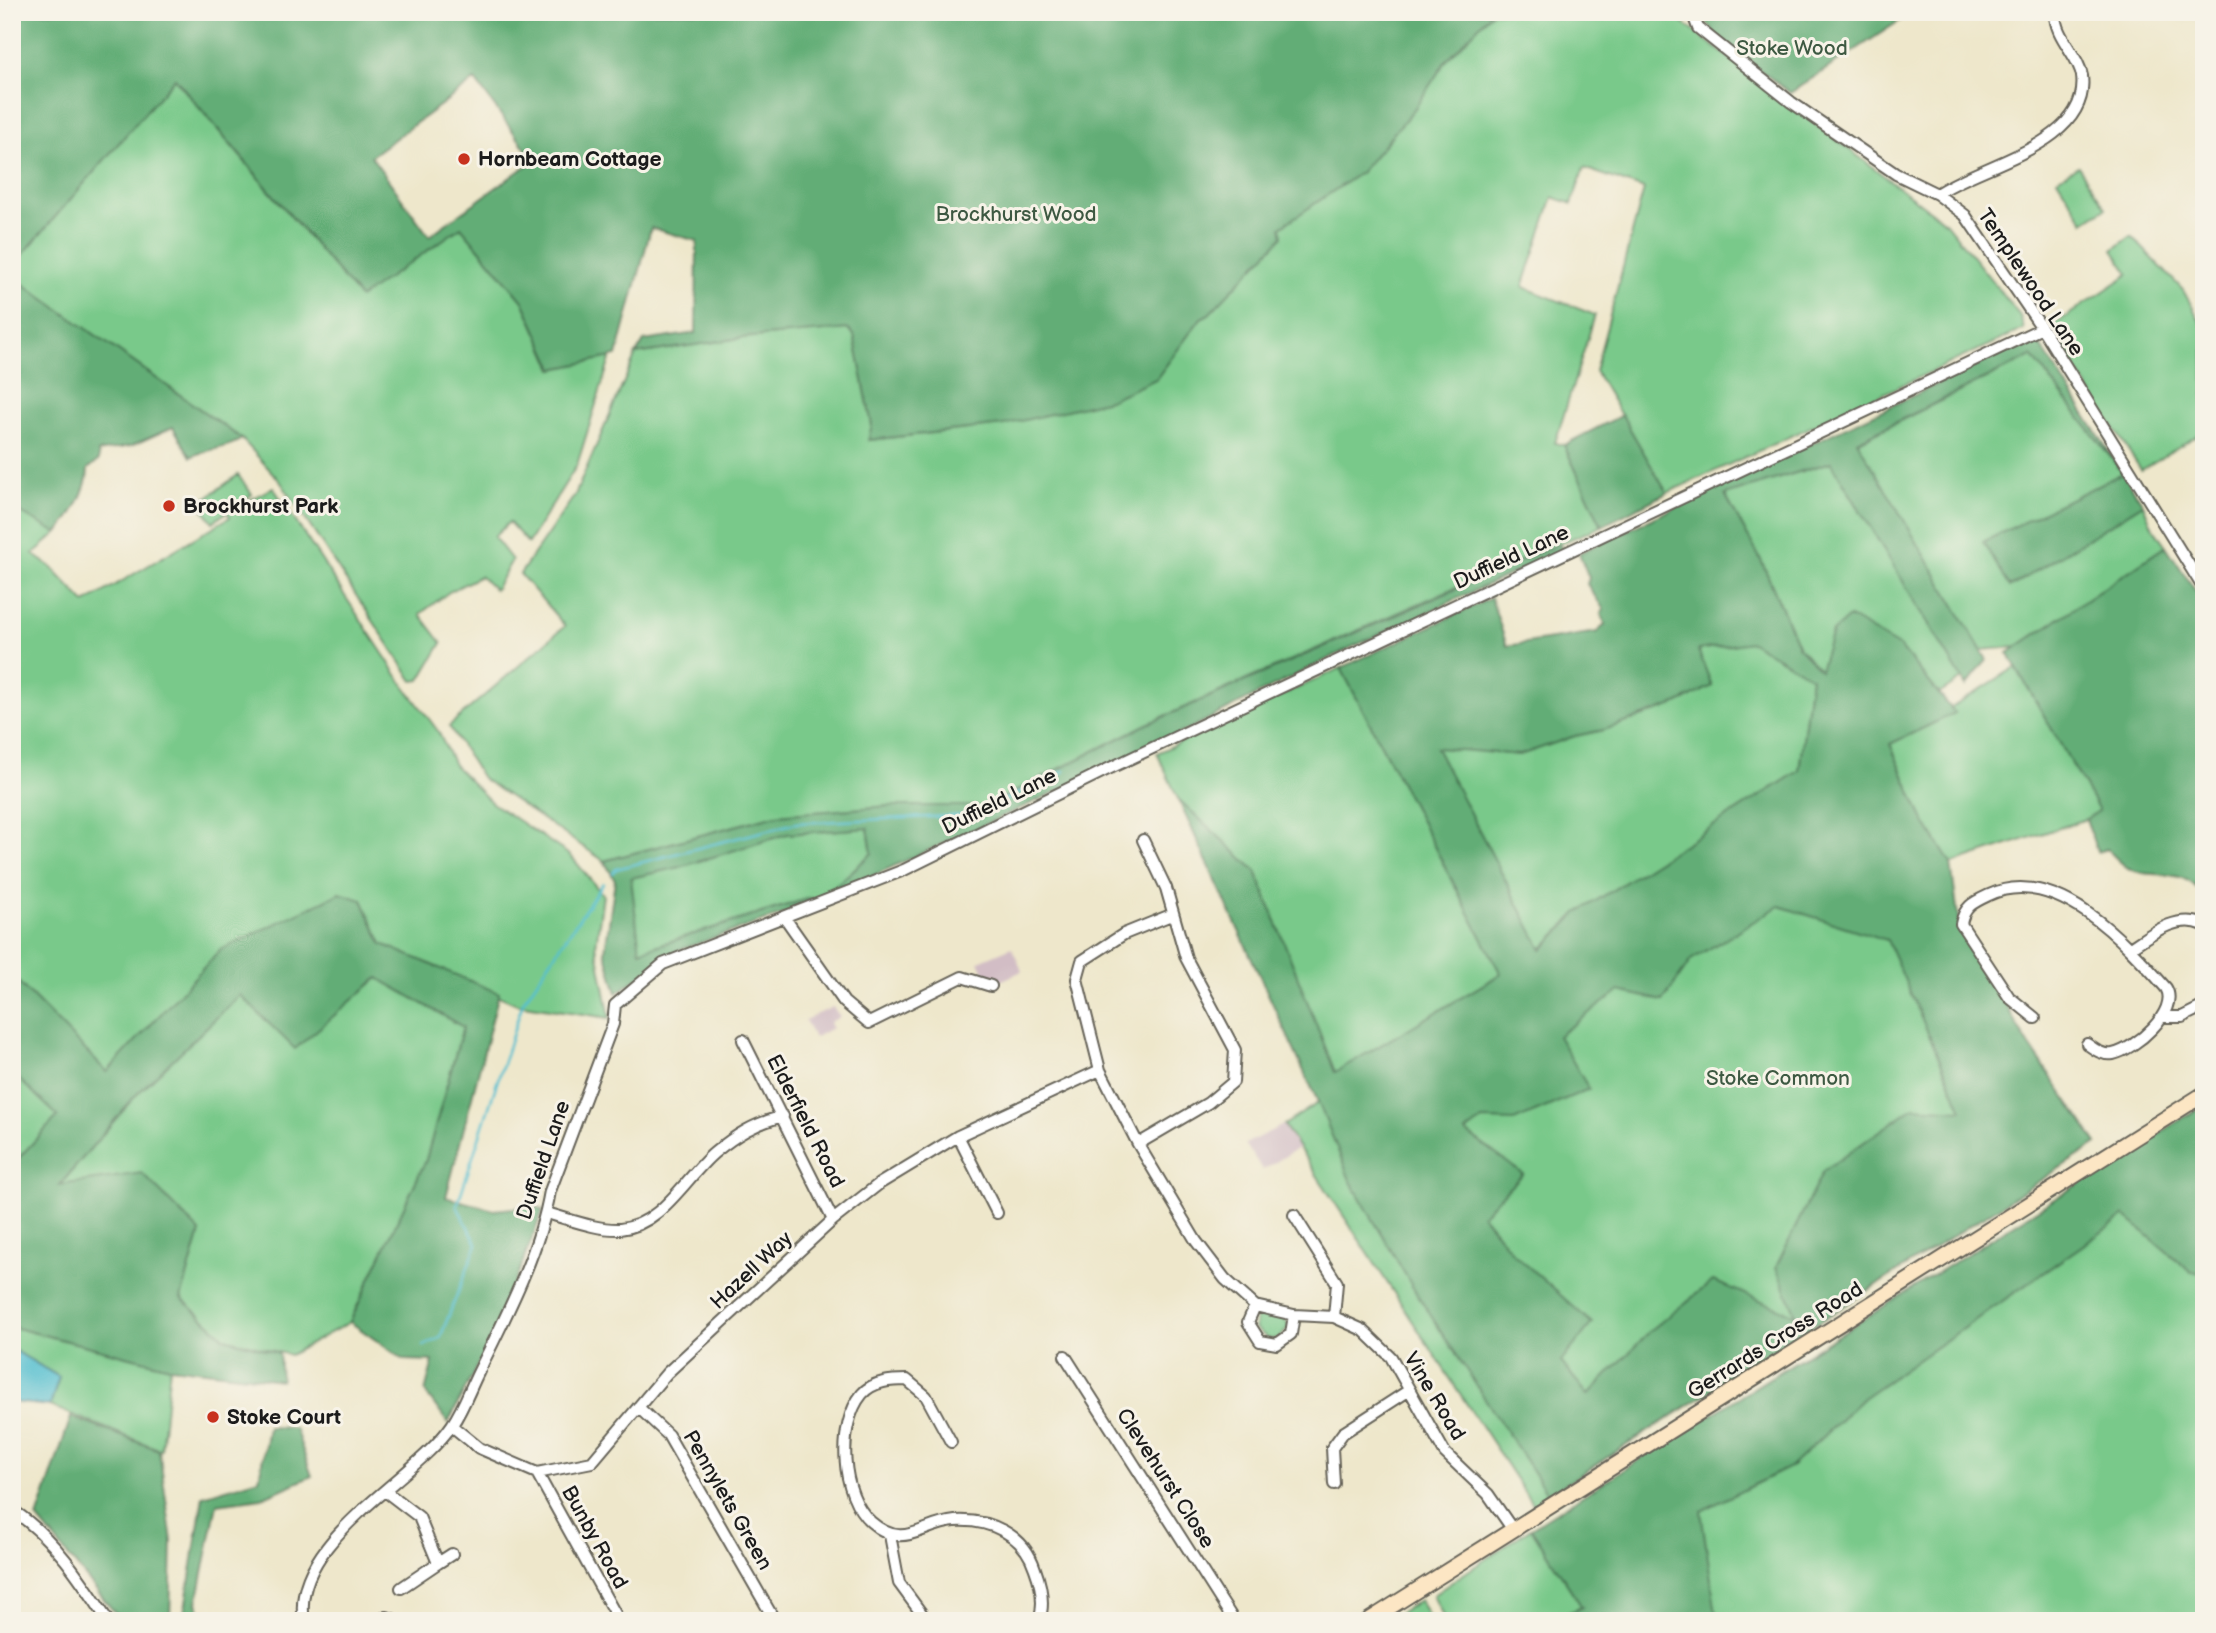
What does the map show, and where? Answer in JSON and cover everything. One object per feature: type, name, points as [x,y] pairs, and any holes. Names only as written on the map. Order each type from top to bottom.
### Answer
[{"type":"main road","name":"Gerrards Cross Road","points":[[1368,1621],[2204,1094]]},
{"type":"street","name":"Templewood Lane","points":[[1692,12],[1698,28],[1791,102],[1896,174],[1937,194],[1965,215],[2042,328],[2204,590]]},
{"type":"street","points":[[1937,194],[1951,184],[2009,162],[2065,126],[2078,99],[2082,75],[2064,44],[2055,12]]},
{"type":"street","name":"Duffield Lane","points":[[304,1621],[301,1608],[316,1565],[354,1516],[385,1491],[452,1426],[503,1323],[546,1213],[550,1191],[613,1024],[615,1005],[663,964],[904,870],[1106,770],[2042,328]]},
{"type":"street","points":[[1138,1144],[1208,1103],[1233,1082],[1235,1050],[1186,958],[1171,915],[1166,888],[1143,840]]},
{"type":"street","points":[[2035,1017],[2009,997],[1966,933],[1961,924],[1963,913],[1970,904],[2011,889],[2029,888],[2051,894],[2098,921],[2130,948],[2169,993],[2165,1017]]},
{"type":"street","name":"Vine Road","points":[[1171,915],[1124,934],[1082,961],[1077,979],[1100,1070],[1138,1144],[1196,1241],[1225,1279],[1255,1306],[1294,1315],[1334,1317],[1363,1330],[1391,1357],[1445,1453],[1488,1494],[1513,1530]]},
{"type":"street","points":[[785,918],[844,1002],[869,1023],[962,977],[991,986]]},
{"type":"street","points":[[2130,948],[2163,925],[2197,922],[2204,925]]},
{"type":"street","points":[[2087,1044],[2101,1052],[2116,1053],[2165,1017],[2182,1017],[2204,1006]]},
{"type":"street","name":"Elderfield Road","points":[[743,1040],[833,1220]]},
{"type":"street","name":"Hazell Way","points":[[537,1473],[592,1462],[667,1373],[833,1220],[879,1184],[958,1136],[1100,1070]]},
{"type":"street","points":[[546,1213],[620,1229],[646,1220],[683,1188],[712,1155],[753,1124],[783,1116]]},
{"type":"street","points":[[958,1136],[997,1213]]},
{"type":"street","points":[[1294,1215],[1337,1283],[1334,1317]]},
{"type":"street","points":[[1255,1306],[1248,1322],[1260,1341],[1277,1344],[1291,1334],[1294,1315]]},
{"type":"street","name":"Clevehurst Close","points":[[1065,1356],[1234,1621]]},
{"type":"street","points":[[951,1442],[926,1396],[906,1380],[886,1380],[863,1392],[848,1419],[844,1456],[852,1492],[869,1521],[890,1535],[915,1535],[953,1521],[985,1522],[1013,1534],[1032,1558],[1041,1585],[1039,1621]]},
{"type":"street","points":[[1334,1484],[1332,1448],[1343,1433],[1408,1391]]},
{"type":"street","name":"Pennylets Green","points":[[638,1407],[668,1435],[775,1621]]},
{"type":"street","points":[[452,1426],[479,1448],[537,1473]]},
{"type":"street","name":"Bunby Road","points":[[537,1473],[619,1621]]},
{"type":"street","points":[[385,1491],[419,1517],[438,1563]]},
{"type":"street","points":[[12,1510],[29,1520],[65,1560],[108,1621]]},
{"type":"street","points":[[890,1535],[900,1583],[927,1621]]},
{"type":"street","points":[[401,1588],[452,1554]]},
{"type":"street","points":[[375,1621],[387,1617],[398,1621]]},
{"type":"shaded area","points":[[1012,947],[1022,971],[990,986],[979,961]]},
{"type":"shaded area","points":[[833,1007],[840,1017],[830,1022],[832,1028],[814,1038],[805,1020]]},
{"type":"shaded area","points":[[1283,1125],[1298,1148],[1263,1170],[1245,1144]]},
{"type":"green space","name":"Brockhurst Wood","points":[[12,12],[1492,12],[1445,62],[1415,108],[1361,172],[1281,227],[1283,236],[1209,314],[1201,318],[1156,379],[1109,400],[1004,425],[868,440],[872,425],[854,335],[849,329],[741,338],[636,354],[644,341],[696,333],[697,241],[651,228],[617,356],[554,369],[523,301],[461,227],[360,298],[175,78],[12,267]],"holes":[[[475,80],[534,160],[429,236],[371,156]]]},
{"type":"green space","points":[[1492,12],[1619,12],[1678,19],[1946,223],[2020,316],[2024,329],[1667,493],[1595,371],[1644,189],[1584,168],[1572,204],[1553,197],[1523,287],[1595,315],[1555,443],[1564,445],[1602,526],[1465,583],[1145,725],[987,806],[890,806],[776,815],[604,861],[482,778],[449,726],[565,626],[520,574],[575,495],[636,354],[741,338],[849,329],[854,335],[872,425],[869,440],[1004,425],[1156,379],[1201,318],[1209,314],[1283,236],[1280,227],[1361,172],[1415,108],[1445,62]]},
{"type":"green space","name":"Stoke Wood","points":[[1699,12],[1913,12],[1790,93],[1717,37]]},
{"type":"green space","points":[[174,78],[359,297],[461,227],[523,301],[553,369],[611,356],[577,465],[528,543],[509,522],[494,537],[512,560],[495,590],[480,576],[449,592],[420,614],[442,643],[420,680],[413,681],[280,481],[242,439],[12,276],[12,267]]},
{"type":"green space","points":[[2078,166],[2106,208],[2084,222],[2057,179]]},
{"type":"green space","points":[[2131,236],[2183,290],[2204,328],[2204,431],[2141,470],[2049,328],[2129,274],[2113,250]]},
{"type":"green space","points":[[12,276],[242,439],[191,457],[173,427],[131,446],[98,452],[99,460],[88,469],[78,503],[57,533],[12,508]]},
{"type":"green space","points":[[2037,340],[2123,473],[2032,356],[1857,441],[1987,660],[1966,686],[1831,462],[1725,495],[1761,560],[1799,648],[1820,670],[1832,632],[1849,617],[1900,647],[1955,713],[1890,744],[1924,821],[1951,864],[1959,924],[2025,1039],[2097,1144],[1548,1495],[1416,1293],[1350,1180],[1319,1104],[1178,799],[1256,871],[1335,1072],[1501,974],[1341,668],[1491,598],[1507,646],[1597,632],[1605,625],[1601,613],[1604,610],[1587,584],[1589,578],[1579,553],[2029,341]],"holes":[[[1751,642],[1811,677],[1799,771],[1577,913],[1542,950],[1436,748],[1520,755],[1575,736],[1604,730],[1679,703],[1712,686],[1698,650]],[[1779,906],[1887,940],[1962,1110],[1914,1107],[1823,1171],[1776,1267],[1796,1315],[1713,1281],[1651,1330],[1588,1395],[1561,1362],[1592,1323],[1513,1253],[1482,1215],[1523,1174],[1466,1132],[1482,1120],[1514,1121],[1589,1089],[1558,1036],[1619,991],[1663,1001],[1691,960]]]},
{"type":"green space","points":[[2032,356],[2123,473],[1984,542],[2011,587],[2143,504],[2152,526],[2166,546],[2017,647],[1981,650],[1857,442]]},
{"type":"green space","points":[[1622,415],[1667,493],[1602,526],[1564,445]]},
{"type":"green space","points":[[1831,462],[1962,679],[1939,694],[1900,647],[1832,632],[1820,670],[1799,648],[1763,565],[1725,495]]},
{"type":"green space","points":[[2123,473],[2143,504],[2010,587],[1983,542]]},
{"type":"green space","points":[[238,475],[252,494],[231,511],[273,487],[403,684],[438,731],[454,765],[492,803],[571,856],[603,895],[596,945],[610,1018],[517,1004],[382,944],[362,900],[220,950],[107,1073],[12,976],[12,508],[57,533],[33,554],[50,566],[85,603],[230,517],[227,512],[213,522],[199,503]]},
{"type":"green space","points":[[1559,544],[1563,550],[1350,648],[1141,753],[833,894],[831,890],[872,853],[868,828],[787,834],[680,867],[631,878],[640,951],[810,898],[813,904],[676,951],[617,993],[605,951],[615,880],[604,861],[776,815],[890,806],[987,806],[1145,725]]},
{"type":"green space","points":[[2166,546],[2204,604],[2204,896],[2186,880],[2176,876],[2138,872],[2125,866],[2107,849],[2097,852],[2086,819],[2099,811],[2008,653]]},
{"type":"green space","points":[[1751,641],[1811,676],[1799,771],[1577,913],[1541,950],[1435,747],[1520,755],[1575,736],[1604,730],[1679,703],[1712,686],[1697,650]]},
{"type":"green space","points":[[2016,667],[2099,811],[2086,819],[1951,864],[1924,821],[1890,744],[1955,713],[1951,708]]},
{"type":"green space","points":[[1341,668],[1501,974],[1335,1073],[1256,871],[1178,799],[1157,753]]},
{"type":"green space","name":"Stoke Common","points":[[1838,764],[2097,1144],[1533,1505],[1284,1125]]},
{"type":"green space","points":[[868,828],[872,853],[831,890],[833,894],[813,904],[810,898],[639,951],[630,878],[680,867],[787,834]]},
{"type":"green space","points":[[340,893],[362,900],[382,944],[499,993],[446,1197],[494,1210],[533,1206],[543,1210],[500,1321],[448,1423],[425,1392],[433,1361],[404,1360],[350,1322],[426,1160],[463,1027],[378,978],[295,1049],[240,995],[134,1097],[60,1185],[142,1173],[200,1232],[181,1298],[225,1338],[279,1353],[281,1380],[170,1367],[12,1327],[12,1165],[58,1116],[12,1073],[12,976],[107,1072],[220,950]]},
{"type":"green space","points":[[378,978],[463,1027],[426,1160],[350,1322],[290,1355],[225,1338],[181,1298],[200,1232],[59,1186],[134,1097],[241,994]]},
{"type":"green space","points":[[12,998],[98,1083],[12,1223]]},
{"type":"green space","points":[[2204,1105],[2204,1621],[1604,1621],[1544,1521]]},
{"type":"green space","points":[[2204,1105],[2204,1273],[2191,1272],[2125,1216],[1863,1398],[1792,1466],[1701,1511],[1717,1621],[1550,1621],[1582,1607],[1531,1528]]},
{"type":"green space","points":[[1262,1313],[1285,1318],[1289,1328],[1278,1339],[1268,1339],[1255,1328],[1256,1318]]},
{"type":"green space","points":[[12,1327],[170,1367],[161,1450],[50,1406],[59,1377],[12,1349]]},
{"type":"green space","points":[[71,1417],[159,1450],[172,1541],[170,1621],[139,1621],[115,1613],[37,1518]]},
{"type":"green space","points":[[268,1427],[295,1428],[312,1476],[262,1498],[217,1504],[197,1603],[205,1621],[183,1621],[203,1496],[259,1479]]},
{"type":"green space","points":[[1531,1528],[1582,1607],[1550,1621],[1445,1621],[1433,1595]]},
{"type":"green space","points":[[1420,1600],[1431,1621],[1387,1621]]},
{"type":"water","points":[[12,1349],[59,1377],[50,1406],[12,1402]]},
{"type":"waterway","points":[[613,873],[616,869],[796,823],[973,815],[1064,771]]},
{"type":"waterway","points":[[424,1346],[440,1338],[477,1244],[457,1206],[523,1002],[603,883]]},
{"type":"place","name":"Hornbeam Cottage","points":[[464,159]]},
{"type":"place","name":"Brockhurst Park","points":[[169,506]]},
{"type":"place","name":"Stoke Court","points":[[213,1417]]}]
